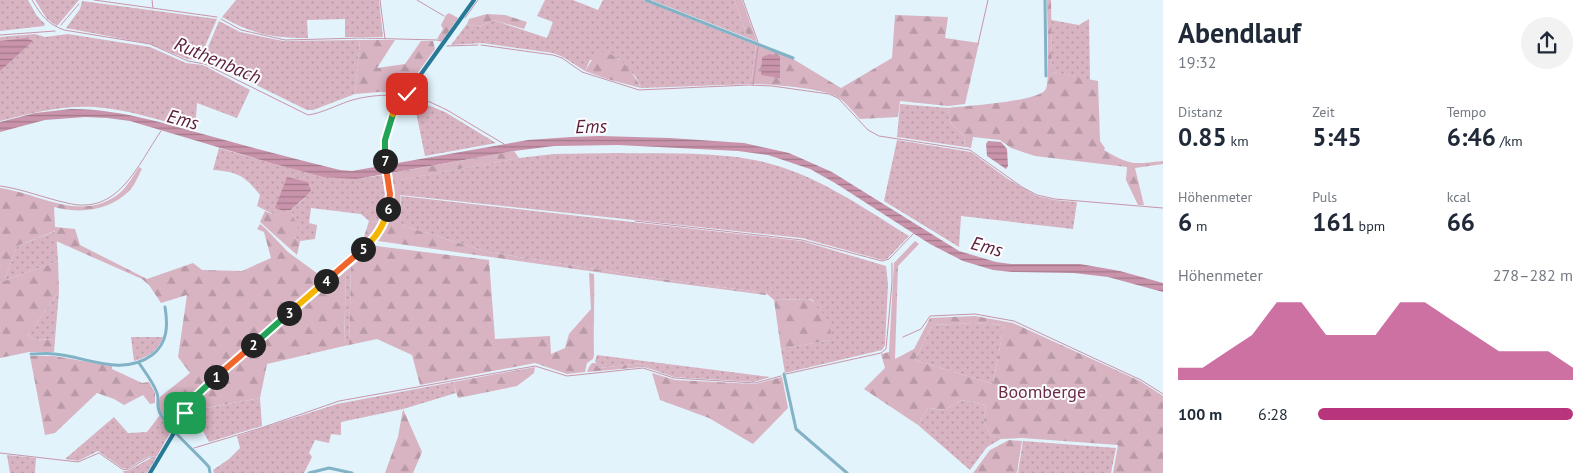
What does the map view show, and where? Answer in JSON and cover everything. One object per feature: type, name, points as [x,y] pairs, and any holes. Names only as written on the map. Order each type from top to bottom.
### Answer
[{"type":"main road","points":[[150,473],[196,396],[369,244],[381,229],[390,202],[385,162],[385,140],[391,119],[414,83],[474,0]]},
{"type":"street","points":[[646,0],[793,58]]},
{"type":"street","points":[[1045,0],[1046,76]]},
{"type":"street","points":[[32,354],[54,354],[117,366],[139,362],[157,351],[164,340],[168,328],[166,307]]},
{"type":"street","points":[[139,362],[156,392],[157,406],[161,414],[174,431],[209,467],[210,473]]},
{"type":"street","points":[[784,374],[796,429],[846,473]]},
{"type":"street","points":[[309,473],[329,468],[352,473]]},
{"type":"green space","points":[[0,0],[28,0],[37,16],[45,24],[44,26],[0,31]]},
{"type":"green space","points":[[35,0],[79,0],[57,26],[47,19]]},
{"type":"green space","points":[[236,0],[379,0],[383,37],[345,37],[345,19],[307,20],[308,38],[263,34],[222,17]]},
{"type":"green space","points":[[545,0],[573,0],[598,10],[603,0],[643,0],[756,45],[751,84],[641,88],[636,77],[618,58],[590,60],[585,71],[553,53],[482,43],[451,45],[467,24],[479,27],[493,20],[547,38],[553,22],[537,16]]},
{"type":"green space","points":[[651,0],[734,0],[748,38]]},
{"type":"green space","points":[[734,0],[742,0],[757,42],[748,38]]},
{"type":"green space","points":[[1047,0],[1051,0],[1052,72],[1098,81],[1100,141],[1105,148],[1104,150],[1132,163],[1163,161],[1163,164],[1135,168],[1144,205],[1138,205],[1126,180],[1127,167],[1035,156],[1011,148],[1000,140],[973,137],[971,148],[965,147],[964,136],[950,122],[948,108],[1016,100],[1030,97],[1046,89],[1048,61]]},
{"type":"green space","points":[[82,1],[217,19],[199,60],[187,59],[150,44],[66,28],[80,9]]},
{"type":"green space","points":[[449,13],[458,18],[442,41],[437,39],[443,29],[441,25]]},
{"type":"green space","points":[[487,14],[505,15],[527,22],[524,29],[493,20],[479,27],[467,24],[469,19]]},
{"type":"green space","points":[[895,15],[948,17],[945,38],[979,43],[965,104],[948,106],[900,101],[898,117],[860,119],[837,97],[830,94],[796,87],[751,84],[756,45],[793,59],[841,88],[892,58]]},
{"type":"green space","points":[[1089,19],[1090,80],[1052,72],[1051,20],[1079,25]]},
{"type":"green space","points":[[219,21],[240,32],[283,41],[360,40],[355,94],[313,110],[307,110],[203,59]]},
{"type":"green space","points":[[35,34],[45,37],[68,34],[150,47],[186,63],[203,65],[250,90],[237,118],[197,103],[195,130],[132,113],[94,107],[58,108],[0,121],[0,37]]},
{"type":"green space","points":[[360,40],[395,40],[377,68],[405,64],[421,41],[433,41],[435,49],[403,93],[355,94]]},
{"type":"green space","points":[[597,52],[618,58],[634,75],[641,88],[585,71]]},
{"type":"green space","points":[[418,101],[445,112],[496,143],[425,156],[415,107]]},
{"type":"green space","points":[[900,104],[948,108],[950,122],[964,136],[965,147],[897,137]]},
{"type":"green space","points":[[897,140],[971,152],[1008,179],[1037,196],[1077,202],[1073,229],[961,216],[959,247],[884,201]]},
{"type":"green space","points":[[219,148],[264,161],[357,179],[383,175],[386,201],[381,222],[369,221],[361,214],[311,208],[309,223],[317,225],[315,239],[300,241],[294,237],[295,221],[291,210],[306,197],[310,185],[273,214],[257,206],[260,195],[245,179],[229,172],[213,170]]},
{"type":"green space","points":[[514,151],[519,158],[400,180],[401,225],[488,252],[640,276],[766,293],[766,295],[378,241],[387,225],[392,208],[392,173]]},
{"type":"green space","points":[[554,154],[716,155],[771,164],[808,177],[859,205],[909,236],[887,259],[882,260],[802,238],[400,195],[399,180],[519,158]]},
{"type":"green space","points":[[139,167],[142,169],[132,188],[113,202],[94,209],[84,210],[54,207],[55,227],[75,229],[80,245],[147,279],[193,263],[202,270],[242,271],[271,258],[264,232],[257,229],[260,224],[288,252],[325,279],[218,371],[194,395],[175,425],[171,425],[163,416],[159,402],[160,397],[190,373],[178,357],[187,295],[161,303],[149,285],[142,279],[56,241],[55,231],[17,246],[4,281],[58,261],[59,291],[28,335],[35,340],[55,339],[54,352],[29,352],[0,358],[0,188],[62,204],[92,206],[107,201],[121,192]]},
{"type":"green space","points":[[401,196],[802,241],[886,266],[888,284],[885,345],[882,350],[785,373],[781,349],[831,340],[823,314],[816,309],[813,300],[774,300],[766,293],[640,276],[488,252],[401,225]]},
{"type":"green space","points":[[275,208],[283,211],[291,210],[295,221],[300,222],[294,237],[300,241],[297,255],[260,222],[265,211],[272,214]]},
{"type":"green space","points":[[369,221],[381,222],[368,241],[363,240]]},
{"type":"green space","points":[[56,231],[58,261],[4,281],[17,246]]},
{"type":"green space","name":"Boomberge","points":[[915,241],[919,244],[898,266],[895,359],[914,349],[930,318],[975,316],[1013,323],[1140,381],[1163,396],[1163,473],[1113,473],[1118,445],[1022,438],[1001,439],[990,435],[984,421],[986,405],[961,400],[945,410],[928,408],[918,425],[864,389],[885,368],[881,354],[889,352],[894,263]],"holes":[[[974,323],[1004,325],[993,384],[915,360],[932,325]]]},
{"type":"green space","points":[[376,246],[489,260],[495,339],[550,336],[551,354],[565,348],[569,334],[591,309],[589,273],[594,274],[593,359],[587,363],[585,372],[567,374],[535,363],[420,385],[412,355],[377,339],[349,345],[351,267]]},
{"type":"green space","points":[[351,267],[349,345],[344,346],[346,271]]},
{"type":"green space","points":[[346,271],[344,346],[267,364],[260,398],[200,409],[199,398]]},
{"type":"green space","points":[[59,291],[55,339],[35,340],[28,335]]},
{"type":"green space","points":[[808,299],[813,301],[829,322],[831,340],[781,349],[774,300]]},
{"type":"green space","points":[[974,323],[1004,325],[993,384],[915,360],[932,325]]},
{"type":"green space","points":[[131,337],[163,337],[152,353],[134,361]]},
{"type":"green space","points":[[597,355],[770,377],[754,382],[674,377],[651,369],[643,363],[599,368],[595,361]]},
{"type":"green space","points":[[30,356],[54,356],[112,366],[112,369],[142,383],[149,382],[155,393],[155,403],[150,404],[143,395],[124,405],[97,393],[55,433],[45,435]]},
{"type":"green space","points":[[592,363],[596,363],[599,368],[643,363],[651,369],[643,367],[587,372]]},
{"type":"green space","points":[[535,367],[534,373],[517,386],[458,398],[453,382]]},
{"type":"green space","points":[[652,373],[675,380],[755,384],[782,377],[788,408],[753,444],[709,418],[660,400]]},
{"type":"green space","points":[[453,382],[456,393],[403,409],[341,422],[341,435],[331,434],[329,443],[315,440],[309,453],[312,457],[304,473],[214,473],[213,470],[229,459],[240,448],[237,436],[337,404]]},
{"type":"green space","points":[[260,398],[262,426],[209,442],[192,411],[198,400],[201,409]]},
{"type":"green space","points":[[961,400],[986,405],[984,421],[990,435],[1001,439],[987,447],[970,470],[918,425],[928,408],[945,410]]},
{"type":"green space","points":[[403,409],[422,452],[413,473],[385,473],[398,437]]},
{"type":"green space","points":[[160,415],[171,431],[157,456],[149,456],[127,469],[122,468],[98,451],[78,461],[65,459],[114,417],[128,433],[147,432]]},
{"type":"green space","name":"Boomberge","points":[[1009,440],[1022,441],[1017,473],[973,473],[990,450]]},
{"type":"green space","points":[[1023,441],[1116,448],[1111,473],[1018,473]]},
{"type":"green space","points":[[7,455],[36,458],[35,473],[10,473]]},
{"type":"green space","points":[[153,457],[156,458],[147,473],[124,473],[123,471],[127,471]]},
{"type":"shaded area","points":[[26,38],[33,41],[0,71],[0,41]]},
{"type":"shaded area","points":[[770,54],[780,57],[780,78],[761,75],[762,57]]},
{"type":"shaded area","points":[[71,109],[112,112],[132,116],[340,170],[352,171],[528,140],[600,136],[744,143],[789,153],[832,172],[959,251],[996,262],[1011,264],[1080,264],[1120,271],[1163,283],[1163,292],[1108,277],[1074,273],[993,270],[963,261],[930,244],[810,169],[768,155],[738,151],[618,145],[554,146],[514,151],[357,179],[324,177],[130,121],[85,117],[45,120],[0,132],[0,122],[35,113]]},
{"type":"shaded area","points":[[988,141],[1001,142],[1007,149],[1008,166],[1006,169],[987,156],[986,144]]},
{"type":"shaded area","points":[[287,177],[308,182],[311,190],[291,210],[283,211],[275,208]]},
{"type":"waterway","name":"Ruthenbach","points":[[32,0],[45,18],[53,25],[64,30],[150,44],[188,61],[205,64],[308,115],[361,98],[381,95],[401,96]]},
{"type":"waterway","points":[[94,0],[217,17]]},
{"type":"waterway","points":[[152,0],[153,8]]},
{"type":"waterway","points":[[380,0],[385,39]]},
{"type":"waterway","points":[[417,0],[444,16]]},
{"type":"waterway","points":[[465,18],[478,0]]},
{"type":"waterway","points":[[743,0],[758,42]]},
{"type":"waterway","points":[[978,44],[988,0]]},
{"type":"waterway","points":[[61,25],[79,4]]},
{"type":"waterway","points":[[221,19],[241,30],[285,40],[361,38],[441,41]]},
{"type":"waterway","points":[[0,35],[55,31]]},
{"type":"waterway","points":[[447,46],[478,45]]},
{"type":"waterway","points":[[481,45],[553,55],[562,58],[582,72],[639,90],[748,85],[772,86],[829,94],[838,98],[868,130],[879,136],[970,150],[1022,187],[1037,195],[1055,199],[1163,208]]},
{"type":"waterway","points":[[753,85],[758,47]]},
{"type":"waterway","name":"Ruthenbach","points":[[409,97],[430,102],[447,110],[504,144]]},
{"type":"waterway","name":"Ems","points":[[0,186],[67,203],[85,205],[100,202],[113,195],[124,185],[161,131]]},
{"type":"waterway","points":[[635,221],[802,240],[882,261],[889,259],[914,233]]},
{"type":"waterway","points":[[786,374],[881,353],[886,349],[892,263]]},
{"type":"waterway","points":[[903,337],[921,329],[930,316],[975,314],[1014,321],[1141,380],[1163,394]]},
{"type":"waterway","points":[[194,448],[261,428],[339,401],[535,366],[567,376],[643,368],[674,378],[755,383],[781,376]]},
{"type":"waterway","points":[[0,453],[78,462],[99,453],[122,469],[127,470],[149,457],[156,457]]},
{"type":"route","points":[[185,413],[196,396],[236,359],[340,270],[377,235],[384,222],[390,202],[384,155],[387,129],[395,111],[407,94]]}]
